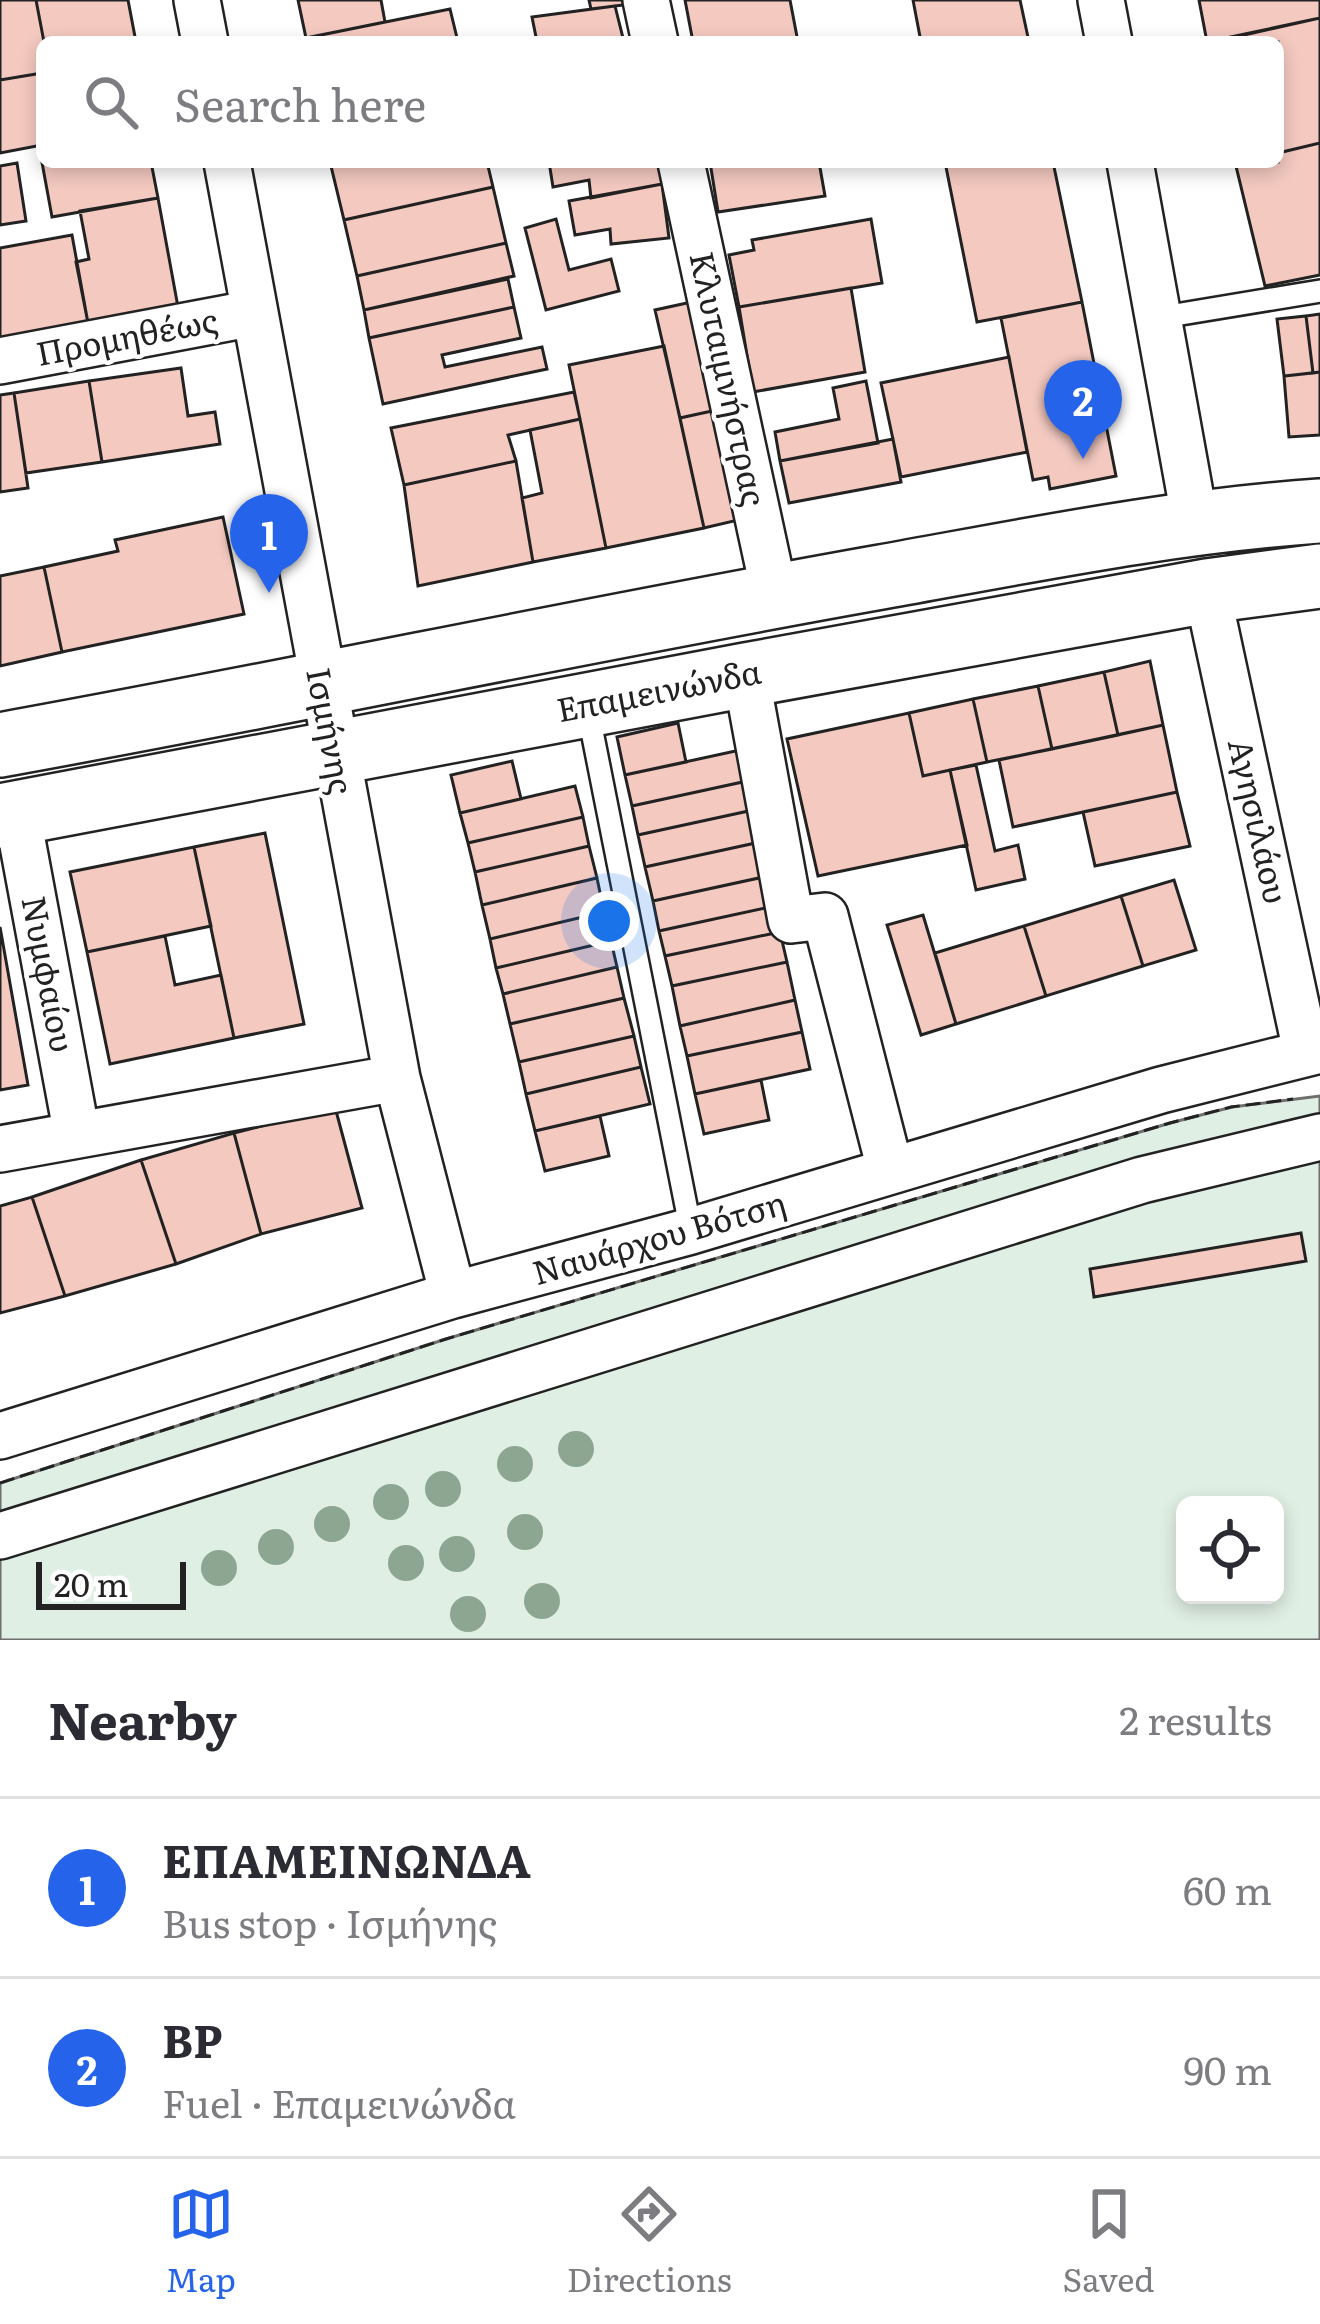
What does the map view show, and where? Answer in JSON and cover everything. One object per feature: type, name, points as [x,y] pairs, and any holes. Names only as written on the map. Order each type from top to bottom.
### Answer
[{"type":"main road","points":[[0,745],[322,687],[775,596],[1195,521],[1320,511]]},
{"type":"main road","name":"Επαμεινώνδα","points":[[9,814],[746,675],[1320,576]]},
{"type":"street","points":[[197,0],[204,36]]},
{"type":"street","points":[[646,0],[654,36]]},
{"type":"street","points":[[1101,0],[1107,36]]},
{"type":"street","name":"Ισμήνης","points":[[228,168],[397,1078],[453,1295]]},
{"type":"street","name":"Κλυταιμνήστρας","points":[[682,168],[775,596]]},
{"type":"street","points":[[1131,168],[1195,521]]},
{"type":"street","name":"Προμηθέως","points":[[0,361],[254,313]]},
{"type":"street","name":"Αγησιλάου","points":[[1207,592],[1313,1050]]},
{"type":"street","points":[[746,675],[791,920],[824,916],[890,1169]]},
{"type":"street","name":"Νυμφαίου","points":[[9,814],[77,1135]]},
{"type":"street","name":"Ναυάρχου Βότση","points":[[0,1436],[453,1295],[691,1231],[890,1169],[1313,1050]]},
{"type":"street","points":[[0,1149],[397,1078]]},
{"type":"street","points":[[0,1536],[1142,1180],[1316,1117]]},
{"type":"lane","points":[[1157,318],[1320,291]]},
{"type":"lane","points":[[587,705],[691,1231]]},
{"type":"green space","points":[[1320,1096],[1320,1640],[0,1640],[0,1483],[446,1339],[1232,1107]]},
{"type":"building","points":[[0,0],[36,0],[43,36],[36,36],[36,74],[0,80]]},
{"type":"building","points":[[36,0],[128,0],[135,36],[43,36]]},
{"type":"building","points":[[298,0],[381,0],[385,22],[306,36]]},
{"type":"building","points":[[589,0],[630,0],[631,4],[591,9]]},
{"type":"building","points":[[685,0],[790,0],[797,36],[692,36]]},
{"type":"building","points":[[913,0],[1020,0],[1028,36],[920,36]]},
{"type":"building","points":[[1199,0],[1320,0],[1320,18],[1235,36],[1206,36]]},
{"type":"building","points":[[615,6],[622,36],[536,36],[532,17]]},
{"type":"building","points":[[450,9],[457,36],[316,36]]},
{"type":"building","points":[[1320,18],[1320,143],[1284,152],[1284,36],[1240,36]]},
{"type":"building","points":[[36,74],[36,146],[0,153],[0,80]]},
{"type":"building","points":[[1320,143],[1320,275],[1265,286],[1236,168],[1284,168],[1284,152]]},
{"type":"building","points":[[17,163],[26,221],[0,225],[0,166]]},
{"type":"building","points":[[43,168],[152,168],[158,198],[52,217]]},
{"type":"building","points":[[331,168],[488,168],[493,187],[344,220]]},
{"type":"building","points":[[550,168],[660,168],[662,184],[591,198],[589,180],[553,187]]},
{"type":"building","points":[[711,168],[820,168],[825,196],[718,212]]},
{"type":"building","points":[[946,168],[1054,168],[1082,302],[977,322]]},
{"type":"building","points":[[662,184],[669,238],[611,244],[610,229],[575,235],[569,201]]},
{"type":"building","points":[[493,187],[506,243],[357,276],[344,220]]},
{"type":"building","points":[[158,198],[178,307],[88,323],[76,262],[89,259],[80,211]]},
{"type":"building","points":[[556,219],[569,270],[611,259],[619,291],[546,310],[525,228]]},
{"type":"building","points":[[871,219],[882,283],[739,307],[729,255],[754,250],[752,240]]},
{"type":"building","points":[[72,235],[88,323],[0,339],[0,248]]},
{"type":"building","points":[[506,243],[514,276],[364,310],[357,276]]},
{"type":"building","points":[[508,279],[514,307],[369,338],[364,310]]},
{"type":"building","points":[[851,288],[865,372],[753,392],[739,307]]},
{"type":"building","points":[[696,301],[721,409],[680,418],[655,310]]},
{"type":"building","points":[[1082,302],[1116,476],[1050,489],[1048,477],[1033,480],[1001,318]]},
{"type":"building","points":[[514,307],[521,338],[442,355],[445,367],[542,347],[547,369],[383,404],[369,338]]},
{"type":"building","points":[[1320,314],[1320,372],[1313,373],[1306,316]]},
{"type":"building","points":[[1306,316],[1313,373],[1284,376],[1277,319]]},
{"type":"building","points":[[664,346],[704,528],[606,548],[569,365]]},
{"type":"building","points":[[1009,357],[1027,452],[901,477],[881,383]]},
{"type":"building","points":[[181,368],[188,416],[215,412],[220,444],[102,462],[89,381]]},
{"type":"building","points":[[1320,372],[1320,435],[1289,437],[1284,376]]},
{"type":"building","points":[[89,381],[102,462],[26,473],[14,393]]},
{"type":"building","points":[[866,381],[878,443],[780,461],[775,432],[839,419],[833,388]]},
{"type":"building","points":[[574,392],[580,419],[508,435],[516,461],[404,485],[391,428]]},
{"type":"building","points":[[14,393],[28,488],[0,492],[0,395]]},
{"type":"building","points":[[721,409],[747,518],[704,528],[680,418]]},
{"type":"building","points":[[580,419],[606,548],[533,562],[522,498],[542,493],[530,430]]},
{"type":"building","points":[[893,439],[901,482],[789,503],[780,461]]},
{"type":"building","points":[[516,461],[533,562],[418,586],[404,485]]},
{"type":"building","points":[[223,517],[244,614],[62,652],[44,567],[118,551],[115,540]]},
{"type":"building","points":[[44,567],[62,652],[0,666],[0,576]]},
{"type":"building","points":[[1150,661],[1163,725],[1118,735],[1104,672]]},
{"type":"building","points":[[1104,672],[1118,735],[1052,749],[1038,686]]},
{"type":"building","points":[[1038,686],[1052,749],[987,762],[973,699]]},
{"type":"building","points":[[973,699],[987,762],[923,776],[909,713]]},
{"type":"building","points":[[909,713],[923,776],[950,770],[967,845],[818,876],[787,739]]},
{"type":"building","points":[[678,723],[686,762],[625,775],[617,737]]},
{"type":"building","points":[[1163,725],[1177,792],[1013,827],[999,760]]},
{"type":"building","points":[[740,750],[747,781],[632,806],[625,775]]},
{"type":"building","points":[[512,761],[521,799],[460,813],[451,775]]},
{"type":"building","points":[[976,765],[995,851],[1018,845],[1025,879],[976,890],[950,770]]},
{"type":"building","points":[[747,781],[753,810],[638,835],[632,806]]},
{"type":"building","points":[[575,786],[583,817],[468,843],[460,813]]},
{"type":"building","points":[[1177,792],[1190,846],[1095,866],[1083,812]]},
{"type":"building","points":[[753,810],[760,842],[645,867],[638,835]]},
{"type":"building","points":[[583,817],[589,846],[475,872],[468,843]]},
{"type":"building","points":[[265,833],[304,1024],[234,1038],[194,847]]},
{"type":"building","points":[[760,842],[768,876],[653,901],[645,867]]},
{"type":"building","points":[[589,846],[597,878],[482,905],[475,872]]},
{"type":"building","points":[[194,847],[211,926],[87,952],[70,872]]},
{"type":"building","points":[[768,876],[774,906],[659,931],[653,901]]},
{"type":"building","points":[[597,878],[604,912],[490,939],[482,905]]},
{"type":"building","points":[[1174,880],[1196,950],[1143,966],[1121,896]]},
{"type":"building","points":[[1121,896],[1143,966],[1046,996],[1024,926]]},
{"type":"building","points":[[774,906],[780,932],[665,956],[659,931]]},
{"type":"building","points":[[604,912],[611,941],[496,968],[490,939]]},
{"type":"building","points":[[923,915],[956,1024],[921,1035],[887,925]]},
{"type":"building","points":[[1024,926],[1046,996],[956,1024],[935,953]]},
{"type":"building","points":[[0,927],[28,1085],[0,1090]]},
{"type":"building","points":[[780,932],[787,962],[672,986],[665,956]]},
{"type":"building","points":[[165,936],[175,985],[221,975],[234,1038],[110,1064],[87,952]]},
{"type":"building","points":[[611,941],[617,967],[503,994],[496,968]]},
{"type":"building","points":[[787,962],[795,1000],[680,1026],[672,986]]},
{"type":"building","points":[[617,967],[624,998],[510,1024],[503,994]]},
{"type":"building","points":[[624,998],[634,1036],[519,1062],[510,1024]]},
{"type":"building","points":[[795,1000],[802,1032],[687,1056],[680,1026]]},
{"type":"building","points":[[802,1032],[810,1069],[695,1094],[687,1056]]},
{"type":"building","points":[[634,1036],[641,1067],[526,1094],[519,1062]]},
{"type":"building","points":[[641,1067],[650,1104],[535,1131],[526,1094]]},
{"type":"building","points":[[761,1080],[769,1120],[704,1134],[695,1094]]},
{"type":"building","points":[[335,1107],[362,1208],[261,1234],[234,1133]]},
{"type":"building","points":[[600,1116],[609,1156],[545,1171],[535,1131]]},
{"type":"building","points":[[234,1133],[261,1234],[176,1264],[141,1160]]},
{"type":"building","points":[[141,1160],[176,1264],[65,1296],[32,1197]]},
{"type":"building","points":[[32,1197],[65,1296],[0,1313],[0,1206]]},
{"type":"building","points":[[1301,1233],[1306,1261],[1094,1297],[1090,1269]]},
{"type":"fence","points":[[0,1483],[446,1339],[1170,1123],[1231,1107],[1293,1099]]},
{"type":"place","name":"BP","points":[[1083,459]]},
{"type":"place","name":"ΕΠΑΜΕΙΝΩΝΔΑ","points":[[269,593]]}]
